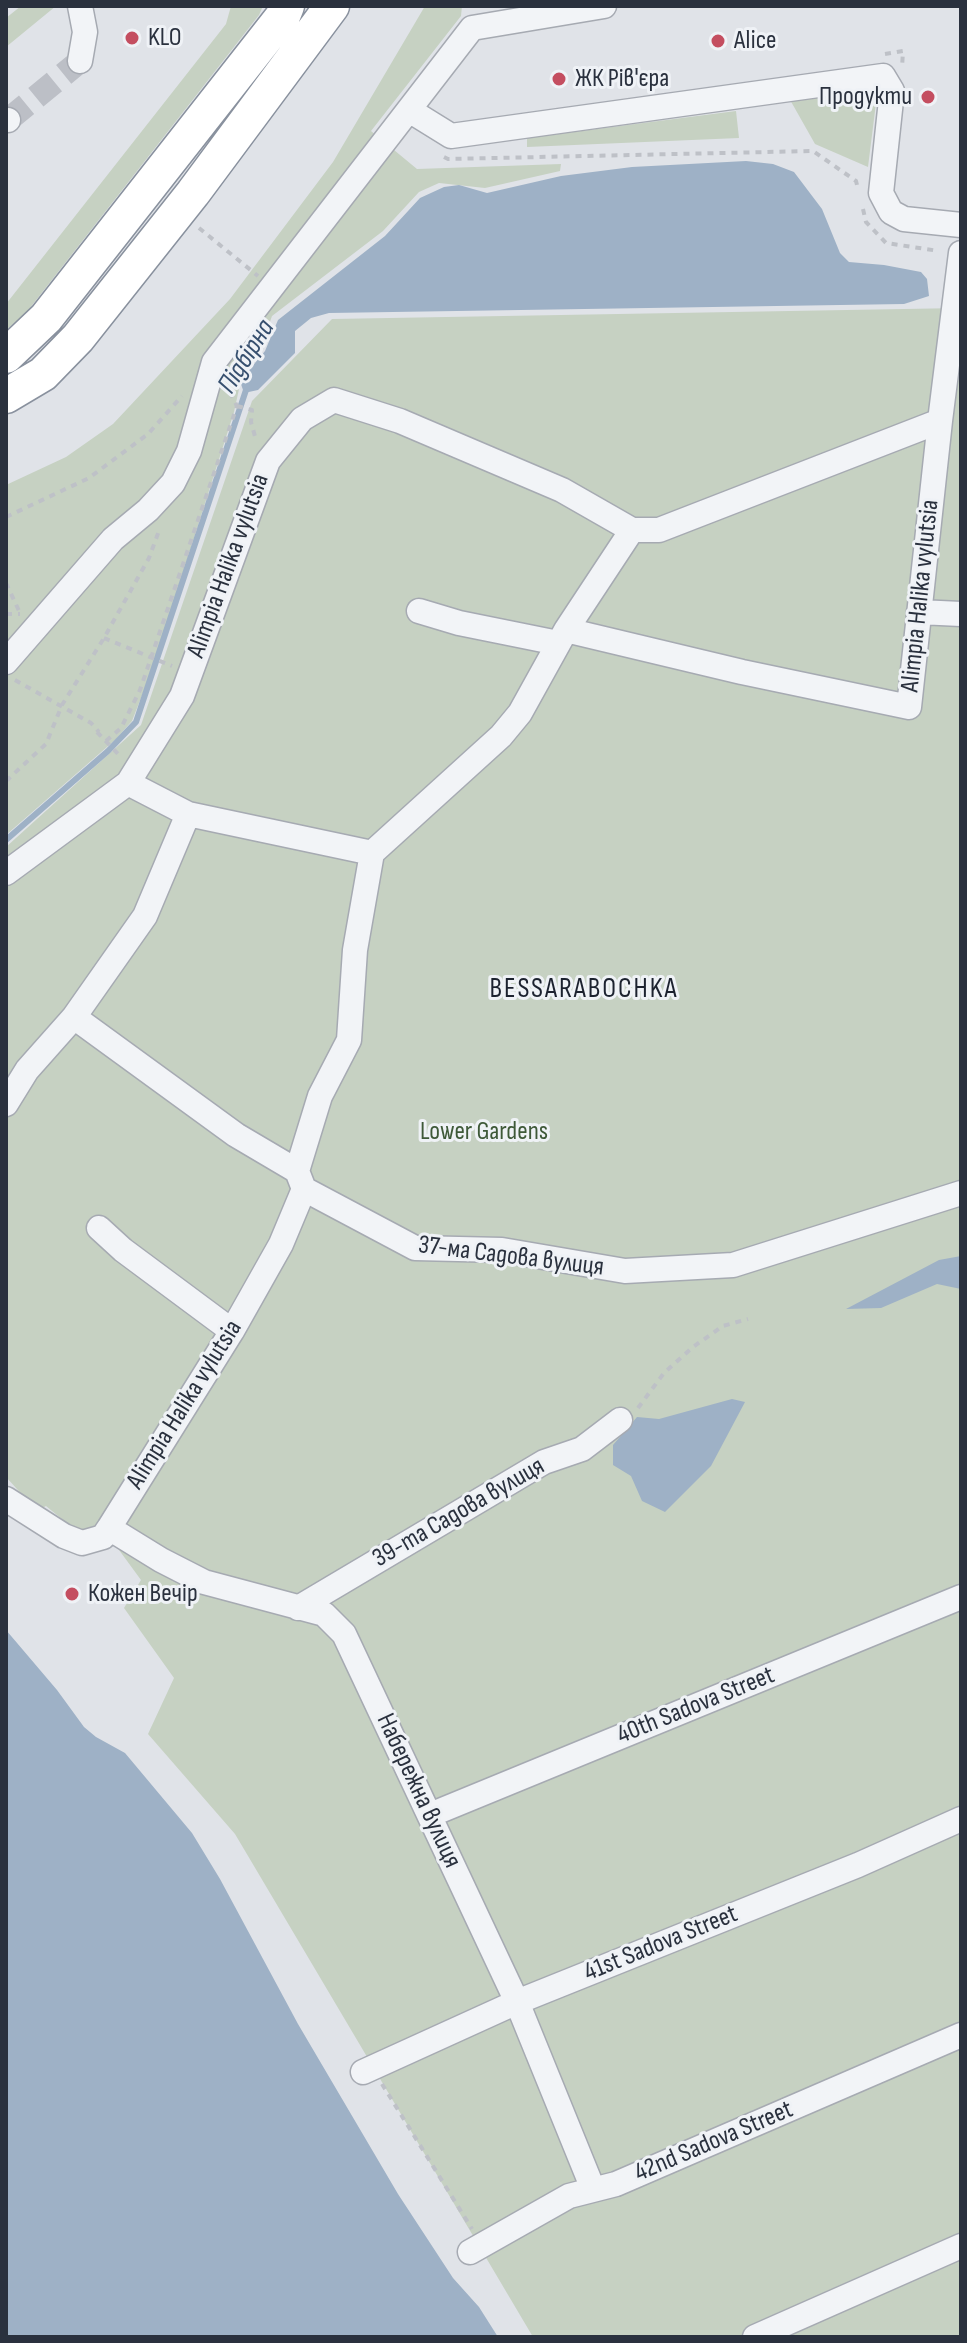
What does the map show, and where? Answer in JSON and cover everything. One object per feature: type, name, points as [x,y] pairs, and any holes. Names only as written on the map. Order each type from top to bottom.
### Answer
[{"type":"highway","points":[[10,347],[46,318],[283,16],[287,6]]},
{"type":"highway","points":[[6,396],[43,374],[78,338],[193,193],[332,6]]},
{"type":"street","points":[[80,6],[85,32],[80,61]]},
{"type":"street","points":[[6,662],[113,539],[148,510],[173,483],[189,451],[214,362],[472,28],[604,6]]},
{"type":"street","points":[[409,110],[451,136],[883,76],[892,91],[881,193],[891,212],[904,219],[961,225]]},
{"type":"street","name":"Alimpia Halika vylutsia","points":[[562,636],[909,707],[961,254]]},
{"type":"street","name":"Alimpia Halika vylutsia","points":[[6,873],[128,783],[182,696],[268,461],[302,419],[334,400],[400,421],[562,490],[632,530]]},
{"type":"street","points":[[128,783],[188,814],[372,853],[501,736],[520,713],[562,636],[632,530],[659,530],[940,421]]},
{"type":"street","points":[[419,611],[459,623],[562,636]]},
{"type":"street","points":[[919,612],[961,614]]},
{"type":"street","points":[[6,1104],[27,1070],[74,1017],[145,916],[188,814]]},
{"type":"street","name":"Alimpia Halika vylutsia","points":[[109,1528],[232,1331],[281,1244],[301,1180],[320,1096],[349,1040],[355,950],[372,853]]},
{"type":"street","points":[[74,1017],[301,1180]]},
{"type":"street","name":"37-ма Садова вулиця","points":[[301,1180],[415,1248],[502,1250],[625,1271],[733,1265],[961,1193]]},
{"type":"street","points":[[99,1228],[123,1250],[232,1331]]},
{"type":"street","name":"39-та Садова вулиця","points":[[298,1608],[544,1462],[582,1449],[620,1420]]},
{"type":"street","points":[[6,1499],[64,1536],[82,1543],[103,1537],[109,1528]]},
{"type":"street","name":"Набережна вулиця","points":[[109,1528],[204,1582],[324,1614],[344,1634],[517,2002],[593,2189]]},
{"type":"street","name":"40th Sadova Street","points":[[430,1815],[961,1597]]},
{"type":"street","name":"41st Sadova Street","points":[[368,2070],[517,2002],[858,1865],[961,1819]]},
{"type":"street","name":"42nd Sadova Street","points":[[476,2248],[569,2196],[616,2184],[961,2035]]},
{"type":"street","points":[[755,2337],[961,2246]]},
{"type":"path","points":[[437,154],[448,159],[813,151],[856,181],[860,195]]},
{"type":"path","points":[[863,208],[866,222],[886,243],[961,254]]},
{"type":"path","points":[[194,224],[272,287]]},
{"type":"path","points":[[106,741],[121,728],[140,690],[237,406],[214,362]]},
{"type":"path","points":[[6,517],[89,478],[148,434],[185,393]]},
{"type":"path","points":[[237,406],[252,410],[251,422],[261,455],[268,461]]},
{"type":"path","points":[[6,781],[46,744],[62,705],[149,558],[164,518]]},
{"type":"path","points":[[6,583],[21,614]]},
{"type":"path","points":[[104,638],[165,664]]},
{"type":"path","points":[[6,675],[86,720],[114,750]]},
{"type":"path","points":[[620,1420],[637,1410],[664,1373],[693,1347],[723,1326],[748,1319]]},
{"type":"path","points":[[368,2070],[476,2248]]},
{"type":"green space","points":[[21,6],[56,6],[6,47],[6,18]]},
{"type":"green space","points":[[231,6],[263,6],[26,313],[6,330],[6,304],[226,24]]},
{"type":"green space","points":[[425,6],[462,6],[461,16],[371,131],[417,169],[561,164],[560,171],[485,188],[439,183],[419,192],[383,231],[272,316],[261,347],[237,379],[239,389],[234,412],[153,667],[132,721],[115,740],[6,835],[6,485],[66,457],[113,424],[230,299],[333,162]]},
{"type":"green space","points":[[860,85],[876,103],[868,167],[815,144],[789,98]]},
{"type":"green space","points":[[736,111],[739,138],[527,147],[527,138]]},
{"type":"green space","name":"Lower Gardens","points":[[961,308],[961,2337],[533,2337],[235,1834],[148,1734],[174,1678],[124,1608],[141,1580],[100,1524],[86,1539],[46,1506],[37,1511],[6,1477],[6,847],[141,725],[252,401],[332,319]]},
{"type":"water","points":[[746,161],[773,164],[794,172],[822,209],[840,253],[849,262],[921,272],[927,279],[929,296],[904,304],[329,313],[311,318],[295,331],[295,353],[258,390],[244,393],[240,381],[265,351],[278,320],[385,236],[420,198],[444,187],[459,185],[487,193],[561,176],[632,167]]},
{"type":"water","points":[[961,1256],[961,1289],[937,1284],[881,1308],[846,1309],[939,1260]]},
{"type":"water","points":[[732,1399],[745,1402],[711,1466],[665,1512],[642,1501],[631,1476],[613,1465],[613,1445],[637,1417],[659,1419]]},
{"type":"water","points":[[6,1630],[84,1727],[125,1753],[192,1833],[298,2024],[398,2194],[453,2278],[479,2307],[498,2337],[6,2337]]},
{"type":"waterway","name":"Підбірна","points":[[6,840],[108,751],[136,722],[247,387]]},
{"type":"tunnel","points":[[8,120],[80,61]]},
{"type":"place","name":"KLO","points":[[132,38]]},
{"type":"place","name":"Alice","points":[[718,41]]},
{"type":"place","name":"ЖК Рів'єра","points":[[559,79]]},
{"type":"place","name":"Продукти","points":[[928,97]]},
{"type":"place","name":"Кожен Вечір","points":[[72,1594]]},
{"type":"district","name":"BESSARABOCHKA","points":[[584,990]]}]
